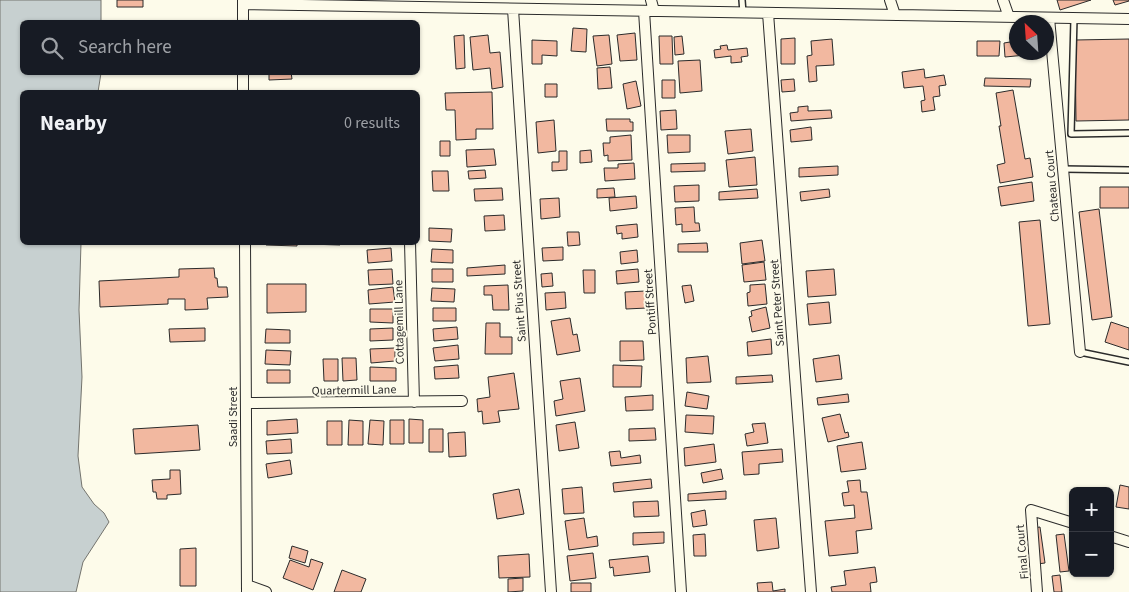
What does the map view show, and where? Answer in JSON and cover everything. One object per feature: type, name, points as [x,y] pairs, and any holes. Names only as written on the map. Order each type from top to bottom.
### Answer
[{"type":"street","name":"Pontiff Street","points":[[652,0],[650,11],[681,592]]},
{"type":"street","points":[[890,0],[895,15]]},
{"type":"street","points":[[243,20],[243,2],[1008,17],[1003,0]]},
{"type":"street","name":"Saint Pius Street","points":[[513,8],[551,592]]},
{"type":"street","name":"Saint Peter Street","points":[[768,13],[811,592]]},
{"type":"street","points":[[1054,18],[1129,19]]},
{"type":"street","name":"Chateau Court","points":[[1053,60],[1080,352]]},
{"type":"street","points":[[243,75],[243,90]]},
{"type":"street","name":"Saadi Street","points":[[244,245],[247,589]]},
{"type":"street","name":"Cottagemill Lane","points":[[410,245],[414,402]]},
{"type":"street","name":"Quartermill Lane","points":[[246,403],[462,401]]},
{"type":"street","name":"Final Court","points":[[1037,592],[1031,510],[1069,522]]},
{"type":"street","points":[[1114,537],[1129,542]]},
{"type":"street","points":[[247,589],[266,592]]},
{"type":"lane","points":[[742,0],[744,12]]},
{"type":"lane","points":[[1074,18],[1071,134],[1129,133]]},
{"type":"lane","points":[[1064,169],[1129,170]]},
{"type":"lane","points":[[1080,352],[1129,362]]},
{"type":"shaded area","points":[[0,0],[101,0],[101,20],[20,20],[20,75],[101,75],[98,90],[20,90],[20,245],[81,245],[79,310],[82,377],[78,456],[82,487],[94,504],[104,513],[109,522],[83,562],[76,592],[0,592]]},
{"type":"building","points":[[117,0],[143,0],[143,7],[117,7]]},
{"type":"building","points":[[1057,0],[1091,0],[1060,10]]},
{"type":"building","points":[[1113,0],[1129,0],[1129,1],[1115,5]]},
{"type":"building","points":[[573,28],[587,29],[586,52],[571,51]]},
{"type":"building","points":[[635,33],[637,60],[620,61],[617,35]]},
{"type":"building","points":[[464,35],[465,68],[456,69],[454,36]]},
{"type":"building","points":[[488,35],[490,53],[500,52],[503,87],[492,89],[490,68],[473,70],[470,37]]},
{"type":"building","points":[[609,35],[612,64],[597,66],[593,36]]},
{"type":"building","points":[[659,36],[672,36],[673,64],[660,64]]},
{"type":"building","points":[[682,36],[684,54],[675,55],[674,37]]},
{"type":"building","points":[[795,38],[795,64],[781,64],[781,39]]},
{"type":"building","points":[[832,39],[834,65],[816,66],[817,81],[809,82],[807,56],[812,55],[811,41]]},
{"type":"building","points":[[1129,39],[1129,120],[1076,121],[1075,40]]},
{"type":"building","points":[[532,40],[557,41],[557,56],[542,55],[542,64],[532,64]]},
{"type":"building","points":[[977,41],[1000,41],[999,56],[977,56]]},
{"type":"building","points":[[1009,42],[1009,57],[1005,57],[1004,43]]},
{"type":"building","points":[[727,45],[728,50],[747,48],[748,56],[741,57],[742,62],[731,63],[731,56],[715,58],[714,50],[721,49],[720,46]]},
{"type":"building","points":[[700,60],[702,91],[680,93],[678,61]]},
{"type":"building","points":[[610,67],[612,88],[598,89],[597,68]]},
{"type":"building","points":[[924,69],[925,78],[944,75],[946,85],[939,86],[940,96],[933,97],[935,110],[922,112],[921,101],[925,100],[923,86],[904,88],[902,72]]},
{"type":"building","points":[[269,75],[291,75],[292,79],[269,80]]},
{"type":"building","points":[[985,78],[1031,79],[1030,87],[984,86]]},
{"type":"building","points":[[794,79],[795,91],[782,92],[781,80]]},
{"type":"building","points":[[662,80],[675,80],[675,98],[662,98]]},
{"type":"building","points":[[636,81],[641,106],[627,109],[623,84]]},
{"type":"building","points":[[545,84],[557,84],[557,97],[545,97]]},
{"type":"building","points":[[1013,90],[1025,159],[1030,158],[1033,177],[1000,183],[997,165],[1005,163],[996,93]]},
{"type":"building","points":[[492,92],[493,129],[476,129],[476,139],[456,140],[455,110],[446,110],[445,93]]},
{"type":"building","points":[[808,106],[808,111],[831,110],[832,118],[791,121],[790,113],[798,112],[798,107]]},
{"type":"building","points":[[676,110],[677,129],[661,130],[660,111]]},
{"type":"building","points":[[606,119],[630,119],[630,122],[633,122],[633,131],[607,131]]},
{"type":"building","points":[[554,120],[556,151],[538,153],[536,122]]},
{"type":"building","points":[[811,127],[812,140],[791,142],[790,130]]},
{"type":"building","points":[[751,129],[753,151],[728,154],[725,131]]},
{"type":"building","points":[[631,135],[632,160],[608,161],[608,155],[604,156],[603,143],[610,143],[610,137]]},
{"type":"building","points":[[667,135],[690,135],[690,152],[668,153]]},
{"type":"building","points":[[440,141],[450,141],[450,156],[440,156]]},
{"type":"building","points":[[494,149],[496,165],[467,167],[466,150]]},
{"type":"building","points":[[591,150],[592,162],[580,163],[580,151]]},
{"type":"building","points":[[559,151],[567,151],[567,170],[552,171],[552,162],[559,162]]},
{"type":"building","points":[[755,157],[757,185],[729,187],[726,160]]},
{"type":"building","points":[[634,163],[635,179],[605,181],[604,168],[618,168],[618,164]]},
{"type":"building","points":[[705,163],[705,171],[671,172],[671,164]]},
{"type":"building","points":[[838,166],[838,175],[799,177],[799,168]]},
{"type":"building","points":[[485,170],[486,178],[469,179],[468,171]]},
{"type":"building","points":[[432,171],[448,171],[449,191],[433,191]]},
{"type":"building","points":[[1032,182],[1034,201],[1001,206],[998,187]]},
{"type":"building","points":[[699,185],[699,201],[675,202],[674,186]]},
{"type":"building","points":[[1100,187],[1129,187],[1129,208],[1100,208]]},
{"type":"building","points":[[502,188],[503,200],[475,201],[474,189]]},
{"type":"building","points":[[614,188],[615,197],[597,198],[597,189]]},
{"type":"building","points":[[757,189],[758,198],[719,200],[719,192]]},
{"type":"building","points":[[829,189],[830,197],[801,201],[800,192]]},
{"type":"building","points":[[636,196],[637,208],[610,211],[609,198]]},
{"type":"building","points":[[559,198],[560,217],[541,219],[540,199]]},
{"type":"building","points":[[694,207],[695,223],[699,223],[700,231],[682,232],[682,224],[676,225],[675,208]]},
{"type":"building","points":[[1099,209],[1112,317],[1092,320],[1079,212]]},
{"type":"building","points":[[504,215],[505,230],[485,231],[484,216]]},
{"type":"building","points":[[1040,220],[1050,324],[1028,326],[1019,222]]},
{"type":"building","points":[[637,224],[638,237],[622,239],[622,233],[617,234],[616,226]]},
{"type":"building","points":[[429,228],[452,229],[451,242],[429,241]]},
{"type":"building","points":[[567,232],[579,232],[580,245],[568,246]]},
{"type":"building","points":[[762,240],[765,261],[742,264],[740,243]]},
{"type":"building","points":[[707,243],[708,252],[678,252],[678,244]]},
{"type":"building","points":[[563,247],[563,260],[543,261],[542,248]]},
{"type":"building","points":[[391,248],[392,261],[368,263],[367,250]]},
{"type":"building","points":[[432,249],[453,250],[453,263],[431,262]]},
{"type":"building","points":[[637,250],[638,262],[621,264],[620,252]]},
{"type":"building","points":[[764,262],[766,280],[744,282],[742,265]]},
{"type":"building","points":[[505,265],[505,274],[467,276],[467,268]]},
{"type":"building","points":[[214,268],[218,287],[227,287],[228,297],[207,298],[208,309],[185,310],[185,299],[168,299],[168,304],[100,307],[99,281],[179,277],[179,269]]},
{"type":"building","points":[[392,269],[393,284],[369,285],[368,270]]},
{"type":"building","points":[[432,269],[453,269],[453,282],[432,282]]},
{"type":"building","points":[[638,269],[639,282],[617,284],[616,271]]},
{"type":"building","points":[[834,269],[836,295],[808,297],[806,271]]},
{"type":"building","points":[[583,270],[595,270],[595,293],[584,293]]},
{"type":"building","points":[[552,273],[553,286],[542,287],[541,274]]},
{"type":"building","points":[[267,284],[306,284],[306,312],[267,313]]},
{"type":"building","points":[[765,284],[767,304],[748,306],[747,293],[750,292],[750,285]]},
{"type":"building","points":[[508,285],[509,310],[493,310],[492,295],[484,295],[484,286]]},
{"type":"building","points":[[691,285],[694,301],[685,303],[682,286]]},
{"type":"building","points":[[393,287],[395,302],[369,304],[368,290]]},
{"type":"building","points":[[432,288],[455,289],[454,302],[431,301]]},
{"type":"building","points":[[646,291],[647,308],[626,309],[625,292]]},
{"type":"building","points":[[565,292],[566,308],[546,310],[545,293]]},
{"type":"building","points":[[829,302],[831,323],[809,325],[807,304]]},
{"type":"building","points":[[766,307],[770,328],[752,332],[749,317],[752,316],[751,311]]},
{"type":"building","points":[[433,308],[456,308],[456,321],[433,321]]},
{"type":"building","points":[[370,309],[393,309],[393,323],[370,322]]},
{"type":"building","points":[[570,318],[573,335],[577,334],[580,351],[557,355],[551,321]]},
{"type":"building","points":[[1111,322],[1129,328],[1129,350],[1105,342]]},
{"type":"building","points":[[486,323],[500,323],[500,337],[512,337],[512,354],[485,354]]},
{"type":"building","points":[[457,327],[458,339],[434,341],[433,329]]},
{"type":"building","points":[[205,328],[205,341],[170,342],[169,329]]},
{"type":"building","points":[[393,328],[393,340],[370,341],[370,329]]},
{"type":"building","points":[[266,329],[290,330],[290,343],[265,343]]},
{"type":"building","points":[[771,339],[772,354],[748,356],[747,342]]},
{"type":"building","points":[[620,341],[643,341],[644,360],[620,361]]},
{"type":"building","points":[[458,345],[459,359],[435,361],[433,348]]},
{"type":"building","points":[[395,348],[395,361],[371,363],[370,349]]},
{"type":"building","points":[[266,350],[291,351],[290,365],[265,364]]},
{"type":"building","points":[[839,355],[842,379],[816,382],[813,359]]},
{"type":"building","points":[[708,356],[711,382],[687,383],[686,358]]},
{"type":"building","points":[[342,358],[356,358],[357,380],[343,381]]},
{"type":"building","points":[[323,359],[338,359],[338,381],[324,381]]},
{"type":"building","points":[[458,365],[459,378],[435,379],[434,367]]},
{"type":"building","points":[[613,365],[642,366],[641,387],[613,387]]},
{"type":"building","points":[[370,367],[396,368],[396,381],[370,381]]},
{"type":"building","points":[[267,370],[290,370],[290,383],[267,383]]},
{"type":"building","points":[[514,373],[519,409],[498,411],[500,422],[483,424],[482,411],[478,412],[477,399],[490,397],[488,377]]},
{"type":"building","points":[[772,375],[773,382],[736,384],[736,377]]},
{"type":"building","points":[[580,378],[585,411],[556,416],[554,401],[563,399],[560,381]]},
{"type":"building","points":[[687,392],[709,396],[707,409],[685,406]]},
{"type":"building","points":[[848,394],[849,402],[818,405],[817,398]]},
{"type":"building","points":[[653,395],[653,410],[626,411],[625,397]]},
{"type":"building","points":[[840,414],[845,433],[848,432],[849,437],[828,442],[822,418]]},
{"type":"building","points":[[686,415],[714,416],[713,434],[685,432]]},
{"type":"building","points":[[297,419],[298,433],[267,435],[267,421]]},
{"type":"building","points":[[409,419],[423,420],[423,443],[409,443]]},
{"type":"building","points":[[349,420],[363,421],[363,445],[348,445]]},
{"type":"building","points":[[370,420],[384,421],[383,445],[368,444]]},
{"type":"building","points":[[390,420],[404,420],[404,444],[390,444]]},
{"type":"building","points":[[327,421],[342,421],[342,445],[327,445]]},
{"type":"building","points":[[575,422],[579,448],[559,451],[556,425]]},
{"type":"building","points":[[765,423],[768,443],[747,446],[745,434],[754,432],[752,424]]},
{"type":"building","points":[[198,425],[200,450],[135,454],[133,429]]},
{"type":"building","points":[[655,428],[656,440],[629,441],[629,429]]},
{"type":"building","points":[[429,429],[443,429],[443,452],[429,452]]},
{"type":"building","points":[[465,432],[466,456],[449,457],[448,433]]},
{"type":"building","points":[[291,439],[292,453],[267,454],[266,441]]},
{"type":"building","points":[[862,442],[866,469],[841,472],[837,446]]},
{"type":"building","points":[[714,444],[716,462],[685,466],[684,448]]},
{"type":"building","points":[[782,449],[783,462],[759,464],[759,474],[744,475],[742,452]]},
{"type":"building","points":[[620,451],[621,458],[640,455],[641,463],[611,466],[609,452]]},
{"type":"building","points":[[290,460],[292,474],[268,478],[266,464]]},
{"type":"building","points":[[721,469],[723,479],[703,483],[701,473]]},
{"type":"building","points":[[170,470],[180,470],[181,494],[167,495],[167,499],[157,499],[156,492],[153,492],[152,480],[170,479]]},
{"type":"building","points":[[651,479],[652,488],[614,492],[613,483]]},
{"type":"building","points":[[860,480],[861,492],[867,492],[872,529],[856,531],[858,553],[829,556],[825,521],[855,518],[854,505],[844,506],[842,493],[849,492],[847,481]]},
{"type":"building","points":[[1120,485],[1129,487],[1129,509],[1116,507]]},
{"type":"building","points":[[582,487],[584,513],[564,514],[562,489]]},
{"type":"building","points":[[519,489],[524,514],[497,519],[493,494]]},
{"type":"building","points":[[726,491],[726,499],[688,501],[688,494]]},
{"type":"building","points":[[658,501],[659,516],[634,517],[633,502]]},
{"type":"building","points":[[705,510],[707,525],[693,527],[691,513]]},
{"type":"building","points":[[584,518],[587,538],[597,536],[598,546],[569,550],[565,521]]},
{"type":"building","points":[[776,518],[779,548],[757,551],[754,520]]},
{"type":"building","points":[[1040,527],[1045,563],[1037,564],[1033,528]]},
{"type":"building","points":[[664,532],[664,543],[633,545],[633,533]]},
{"type":"building","points":[[705,534],[706,556],[694,556],[693,535]]},
{"type":"building","points":[[1064,534],[1069,571],[1060,572],[1056,535]]},
{"type":"building","points":[[292,546],[308,551],[305,563],[289,558]]},
{"type":"building","points":[[196,548],[196,586],[180,586],[180,549]]},
{"type":"building","points":[[593,553],[596,578],[570,581],[567,556]]},
{"type":"building","points":[[529,554],[530,577],[499,578],[498,556]]},
{"type":"building","points":[[648,556],[650,572],[614,576],[613,567],[610,568],[609,560]]},
{"type":"building","points":[[311,559],[323,563],[313,590],[283,578],[290,560],[309,567]]},
{"type":"building","points":[[875,567],[877,582],[870,583],[871,592],[832,592],[831,587],[846,585],[844,571]]},
{"type":"building","points":[[342,570],[366,579],[361,592],[334,592]]},
{"type":"building","points":[[1060,575],[1062,592],[1054,592],[1052,576]]},
{"type":"building","points":[[523,578],[523,591],[508,592],[508,579]]},
{"type":"building","points":[[772,582],[773,591],[785,589],[785,592],[758,592],[757,583]]},
{"type":"building","points":[[571,583],[591,583],[591,592],[571,592]]}]
